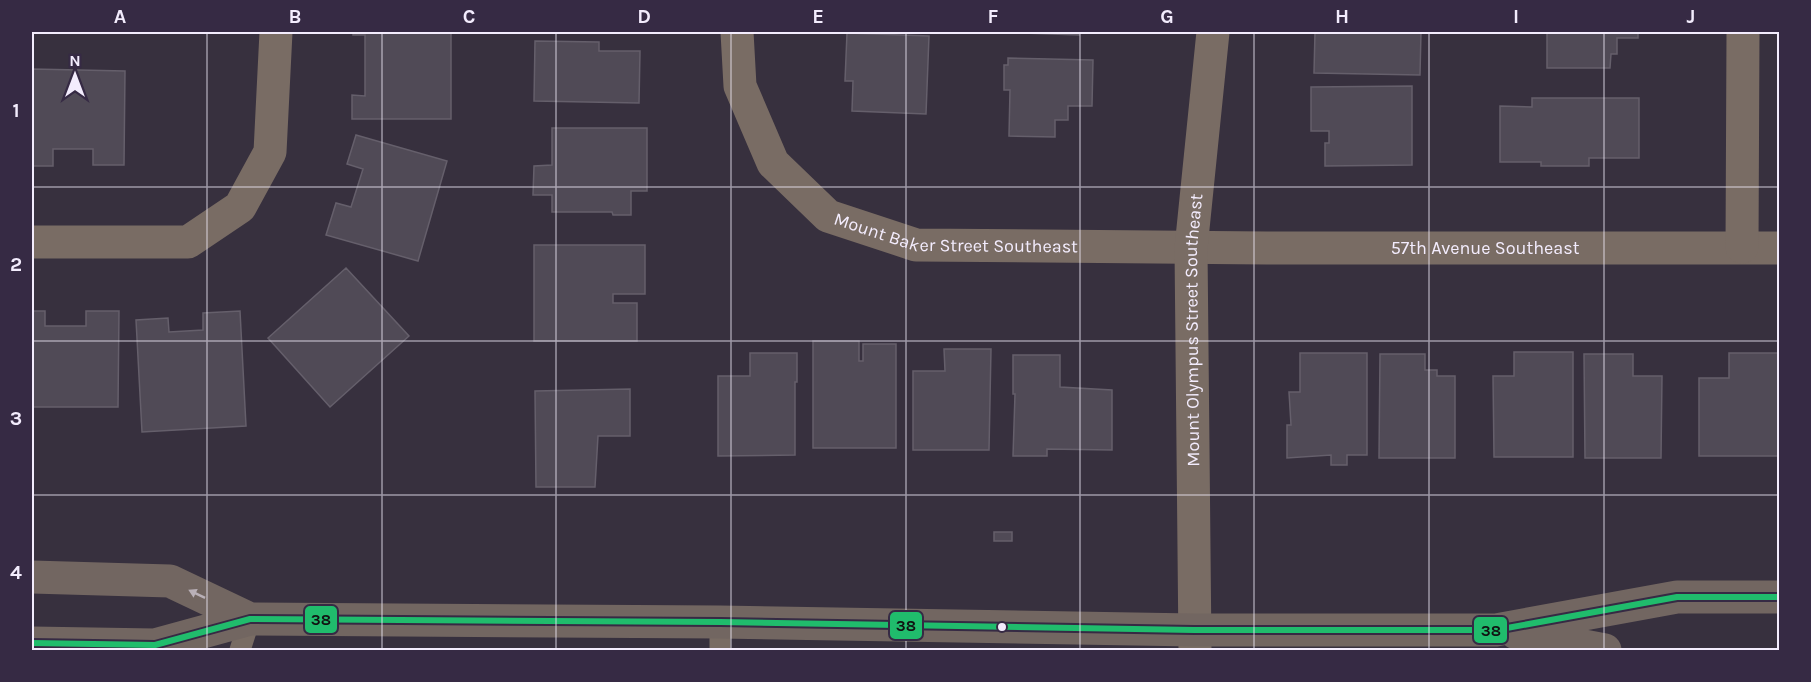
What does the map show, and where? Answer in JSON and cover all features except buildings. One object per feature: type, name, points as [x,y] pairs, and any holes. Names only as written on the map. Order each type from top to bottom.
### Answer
[{"type":"main road","points":[[32,577],[170,580],[250,619]]},
{"type":"main road","points":[[32,644],[155,645],[250,619],[720,636],[1195,640],[1497,630],[1677,597],[1779,597]]},
{"type":"main road","points":[[1497,630],[1605,651]]},
{"type":"street","points":[[32,242],[188,242],[240,207],[270,152],[276,32]]},
{"type":"street","name":"Mount Baker Street Southeast","points":[[737,32],[740,86],[773,163],[828,216],[916,245],[1191,248]]},
{"type":"street","name":"Mount Olympus Street Southeast","points":[[1195,640],[1191,248],[1213,32]]},
{"type":"street","points":[[1742,247],[1743,32]]},
{"type":"street","name":"57th Avenue Southeast","points":[[1191,248],[1779,248]]},
{"type":"lane","points":[[240,651],[250,619]]},
{"type":"transit line","name":"38","points":[[32,643],[155,645],[250,619],[720,622],[1194,630],[1496,630],[1677,597],[1780,597]]}]
